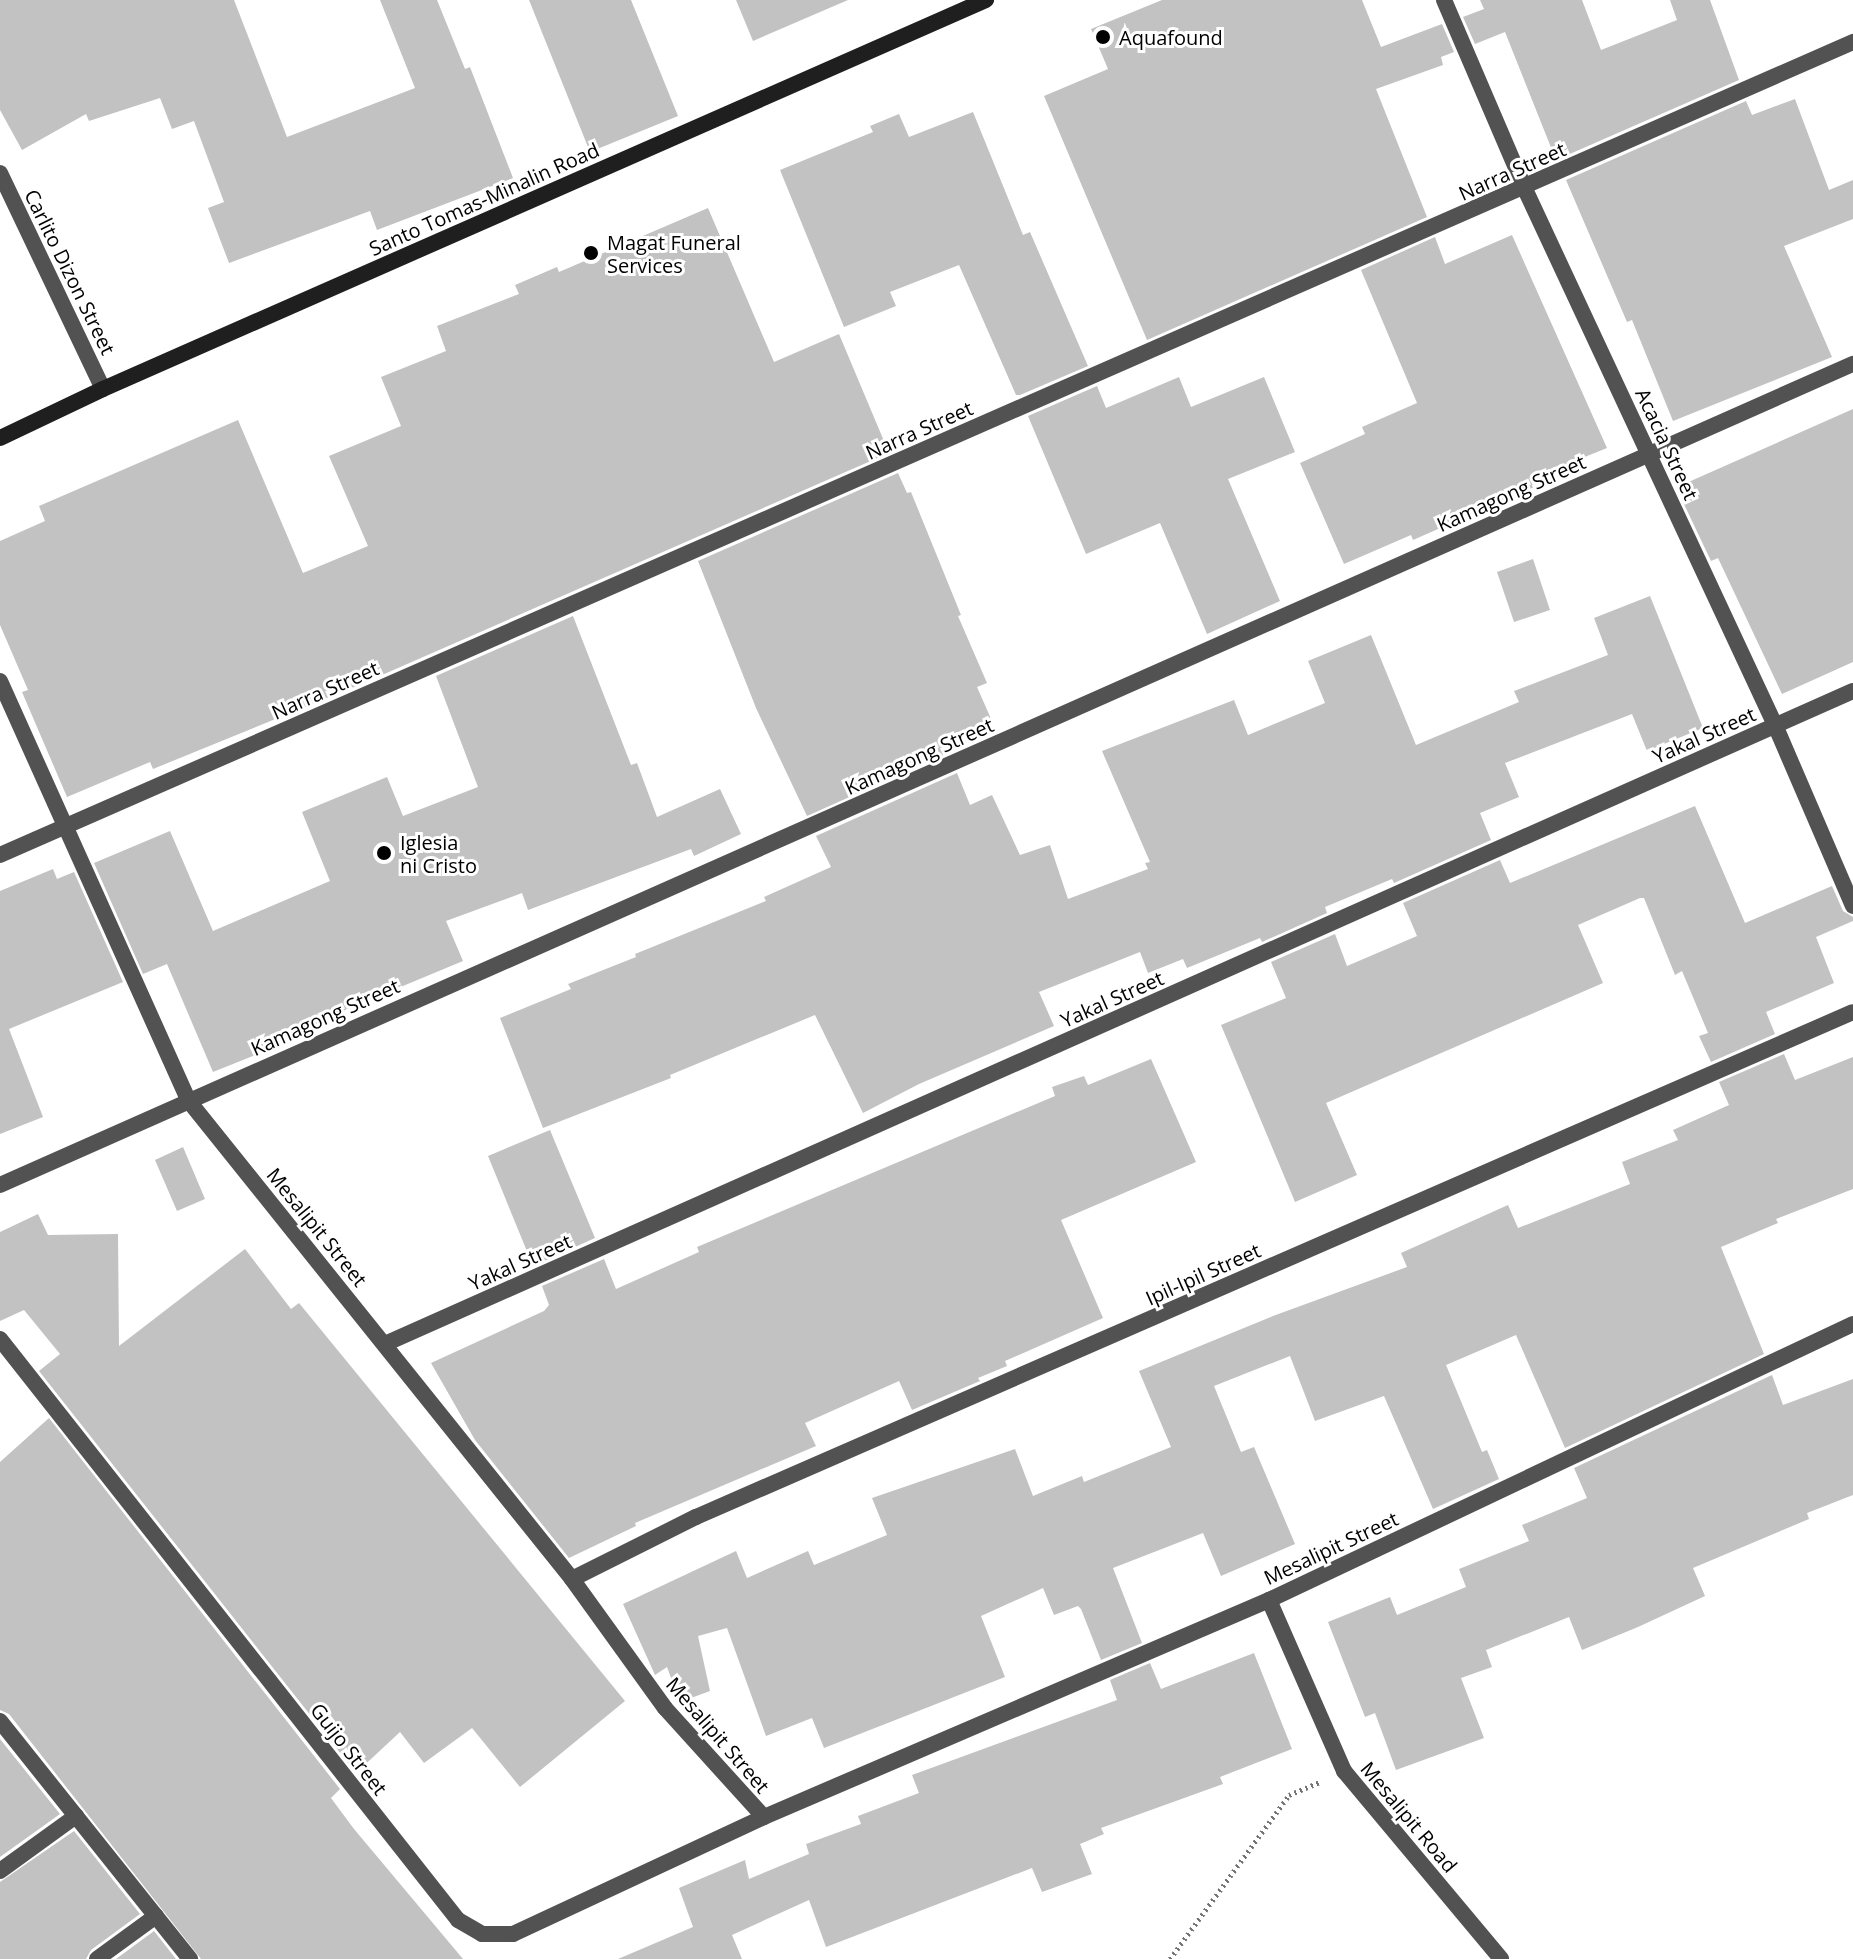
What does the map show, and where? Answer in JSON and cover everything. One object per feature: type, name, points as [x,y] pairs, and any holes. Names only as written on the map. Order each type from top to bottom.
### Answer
[{"type":"main road","name":"Santo Tomas-Minalin Road","points":[[0,438],[103,389],[986,0]]},
{"type":"street","name":"Acacia Street","points":[[1444,0],[1524,187],[1775,725],[1853,906]]},
{"type":"street","name":"Narra Street","points":[[0,855],[1853,42]]},
{"type":"street","name":"Carlito Dizon Street","points":[[0,173],[103,389]]},
{"type":"street","name":"Kamagong Street","points":[[0,1185],[1853,364]]},
{"type":"street","name":"Mesalipit Street","points":[[0,681],[188,1100],[387,1343],[572,1579],[665,1708],[764,1817],[1269,1600],[1853,1324]]},
{"type":"street","name":"Yakal Street","points":[[387,1343],[1853,691]]},
{"type":"street","name":"Ipil-Ipil Street","points":[[572,1579],[696,1517],[1853,1012]]},
{"type":"street","name":"Guijo Street","points":[[0,1339],[458,1920],[482,1934],[513,1934],[764,1817]]},
{"type":"street","name":"Mesalipit Road","points":[[1269,1600],[1344,1771],[1501,1959]]},
{"type":"street","points":[[0,1721],[190,1959]]},
{"type":"street","points":[[0,1871],[76,1816]]},
{"type":"street","points":[[97,1959],[156,1916]]},
{"type":"path","points":[[1170,1959],[1289,1795],[1344,1771]]},
{"type":"building","points":[[0,0],[234,0],[287,137],[415,88],[380,0],[437,0],[465,69],[470,67],[513,178],[377,230],[370,211],[229,263],[208,208],[224,202],[194,121],[172,129],[160,98],[89,121],[86,114],[22,150],[0,110]]},
{"type":"building","points":[[529,0],[631,0],[678,116],[590,152]]},
{"type":"building","points":[[736,0],[848,0],[753,41]]},
{"type":"building","points":[[1162,0],[1362,0],[1381,47],[1442,24],[1454,52],[1441,57],[1443,65],[1376,89],[1427,217],[1147,340],[1044,96],[1108,69],[1091,29]]},
{"type":"building","points":[[1480,0],[1582,0],[1601,50],[1677,20],[1670,0],[1710,0],[1739,80],[1556,160],[1505,32],[1475,44],[1463,17],[1484,9]]},
{"type":"building","points":[[1795,99],[1829,190],[1853,180],[1853,219],[1784,246],[1832,357],[1673,421],[1632,320],[1627,322],[1566,180],[1746,101],[1752,115]]},
{"type":"building","points":[[973,112],[1023,235],[1030,232],[1088,366],[1020,395],[1016,395],[959,265],[890,292],[896,306],[844,327],[780,170],[873,132],[870,126],[899,114],[909,137]]},
{"type":"building","points":[[708,208],[774,362],[839,334],[889,453],[366,682],[153,769],[150,762],[67,797],[22,692],[28,690],[0,625],[0,541],[45,521],[39,506],[238,420],[303,573],[368,546],[329,456],[401,426],[381,377],[446,351],[437,326],[519,294],[515,285],[557,267],[559,272]]},
{"type":"building","points":[[1512,235],[1607,448],[1530,479],[1534,487],[1413,540],[1411,535],[1344,564],[1300,463],[1365,434],[1362,427],[1417,403],[1361,270],[1435,237],[1445,264]]},
{"type":"building","points":[[1179,377],[1191,407],[1264,377],[1295,452],[1228,479],[1280,601],[1207,634],[1160,523],[1086,554],[1028,416],[1097,386],[1106,408]]},
{"type":"building","points":[[1853,409],[1853,662],[1782,694],[1718,558],[1711,561],[1683,502],[1691,499],[1684,484]]},
{"type":"building","points":[[898,473],[907,493],[911,492],[987,683],[977,687],[992,721],[944,743],[948,753],[807,816],[756,708],[698,561]]},
{"type":"building","points":[[1533,559],[1550,610],[1514,622],[1497,572]]},
{"type":"building","points":[[1650,596],[1703,728],[1647,751],[1632,714],[1505,763],[1519,797],[1480,813],[1491,840],[1394,883],[1392,879],[1325,907],[1327,913],[1262,942],[1260,938],[1187,968],[1183,959],[1148,973],[1140,952],[1039,992],[1054,1026],[919,1084],[863,1113],[815,1015],[670,1075],[671,1078],[543,1128],[500,1018],[571,989],[568,984],[636,957],[635,954],[766,901],[764,897],[831,867],[816,836],[957,773],[970,805],[992,795],[1020,855],[1050,845],[1068,899],[1148,869],[1145,863],[1150,862],[1102,751],[1234,700],[1248,735],[1325,703],[1308,661],[1371,635],[1416,745],[1519,702],[1514,691],[1608,655],[1594,618]]},
{"type":"building","points":[[573,616],[631,765],[637,763],[657,817],[720,789],[741,834],[694,856],[691,849],[528,910],[522,893],[446,921],[463,961],[338,1013],[341,1021],[213,1072],[167,964],[143,974],[94,863],[170,831],[213,931],[330,881],[302,812],[387,777],[403,816],[478,787],[436,676]]},
{"type":"building","points":[[1695,806],[1745,923],[1832,886],[1843,911],[1853,917],[1853,921],[1816,937],[1834,983],[1766,1012],[1775,1034],[1711,1062],[1699,1036],[1708,1033],[1682,971],[1675,975],[1644,898],[1640,898],[1578,925],[1603,983],[1326,1103],[1357,1175],[1295,1202],[1221,1025],[1286,998],[1271,962],[1335,934],[1347,966],[1417,936],[1403,903],[1500,860],[1510,883]]},
{"type":"building","points":[[53,869],[57,879],[74,872],[123,982],[9,1029],[43,1117],[0,1134],[0,891]]},
{"type":"building","points":[[1784,1054],[1795,1080],[1853,1057],[1853,1189],[1776,1219],[1778,1223],[1721,1247],[1764,1354],[1565,1448],[1516,1335],[1446,1365],[1482,1452],[1487,1450],[1499,1479],[1433,1509],[1384,1396],[1315,1421],[1290,1356],[1214,1386],[1241,1452],[1254,1447],[1295,1544],[1221,1576],[1203,1533],[1113,1568],[1142,1643],[1101,1660],[1081,1609],[1078,1606],[1054,1615],[1043,1588],[981,1616],[1005,1677],[824,1748],[812,1718],[766,1736],[727,1628],[698,1636],[710,1691],[680,1702],[667,1667],[655,1675],[623,1604],[736,1551],[747,1578],[808,1551],[814,1565],[887,1535],[872,1498],[1015,1449],[1033,1496],[1082,1476],[1084,1482],[1171,1447],[1139,1371],[1273,1316],[1407,1267],[1401,1253],[1508,1205],[1518,1228],[1630,1184],[1622,1162],[1678,1140],[1673,1130],[1729,1105],[1719,1082]]},
{"type":"building","points":[[1151,1059],[1196,1162],[1061,1220],[1103,1318],[1005,1361],[1007,1366],[978,1378],[980,1381],[912,1410],[899,1381],[805,1423],[816,1446],[635,1523],[636,1526],[569,1558],[475,1440],[431,1363],[544,1311],[549,1305],[542,1286],[604,1259],[616,1289],[699,1252],[697,1247],[1055,1096],[1052,1087],[1084,1076],[1088,1085]]},
{"type":"building","points":[[550,1130],[595,1238],[533,1266],[488,1156]]},
{"type":"building","points":[[183,1147],[205,1199],[177,1211],[155,1160]]},
{"type":"building","points":[[38,1214],[48,1235],[118,1234],[119,1346],[245,1249],[291,1309],[299,1303],[625,1701],[520,1787],[472,1728],[424,1763],[400,1732],[356,1773],[39,1371],[60,1354],[24,1310],[0,1321],[0,1232]]},
{"type":"building","points":[[1772,1375],[1783,1405],[1853,1379],[1853,1495],[1807,1513],[1809,1519],[1693,1568],[1705,1596],[1638,1627],[1582,1650],[1569,1617],[1486,1650],[1492,1667],[1461,1678],[1484,1738],[1396,1770],[1375,1713],[1365,1717],[1328,1622],[1390,1597],[1397,1615],[1466,1587],[1459,1569],[1529,1541],[1522,1525],[1587,1498],[1574,1468]]},
{"type":"building","points":[[49,1418],[340,1789],[331,1798],[354,1829],[463,1959],[201,1959],[9,1714],[0,1710],[0,1462]]},
{"type":"building","points":[[1254,1653],[1292,1749],[1220,1777],[1223,1784],[1101,1828],[1104,1834],[1080,1844],[1092,1874],[1042,1892],[1032,1868],[826,1947],[809,1900],[732,1935],[742,1959],[618,1959],[693,1927],[679,1888],[745,1860],[749,1879],[809,1854],[806,1844],[861,1824],[858,1816],[919,1793],[912,1775],[1117,1700],[1110,1680],[1150,1663],[1161,1689]]},
{"type":"building","points":[[0,1739],[60,1814],[0,1857]]},
{"type":"building","points":[[74,1831],[140,1914],[91,1950],[86,1959],[0,1959],[0,1882]]},
{"type":"building","points":[[154,1931],[176,1959],[116,1959]]},
{"type":"place","name":"Aquafound","points":[[1103,37]]},
{"type":"place","name":"Magat Funeral Services","points":[[591,253]]},
{"type":"place","name":"Iglesia ni Cristo","points":[[384,853]]}]
